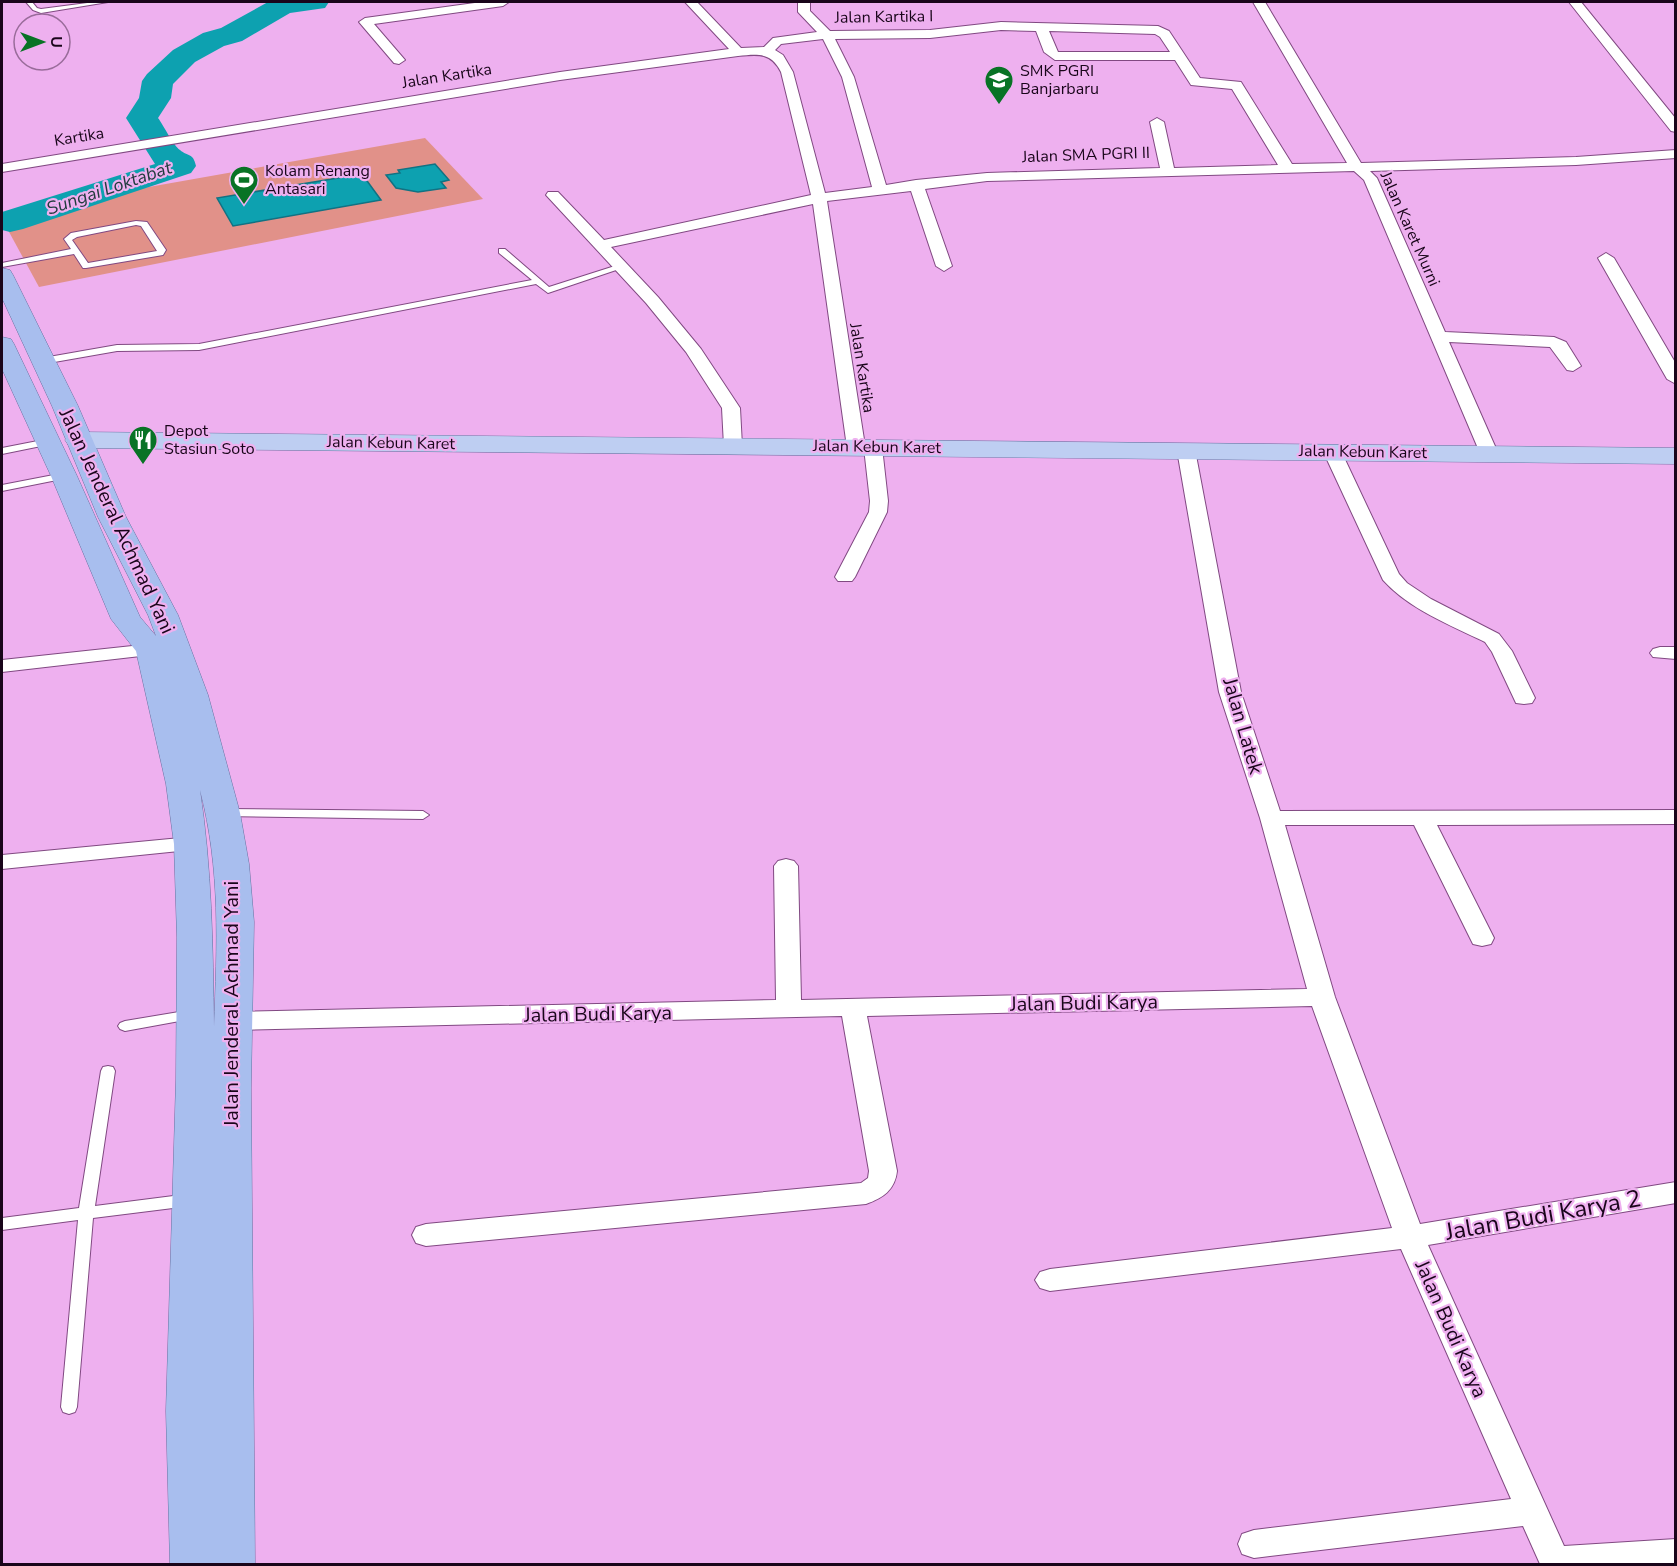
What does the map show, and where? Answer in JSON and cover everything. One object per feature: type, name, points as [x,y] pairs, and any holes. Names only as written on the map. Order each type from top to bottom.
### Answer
[{"type":"highway","name":"Jalan Jenderal Achmad Yani","points":[[4,282],[43,361],[63,441],[64,476],[126,619],[151,650],[183,784],[191,844],[195,937],[189,1411],[194,1564]]},
{"type":"highway","name":"Jalan Jenderal Achmad Yani","points":[[2,344],[112,517],[163,615],[192,695],[223,813],[232,864],[236,922],[232,1021],[231,1564]]},
{"type":"main road","name":"Jalan Kebun Karet","points":[[63,441],[1332,451],[1676,456]]},
{"type":"street","points":[[399,60],[365,22],[503,2]]},
{"type":"street","points":[[690,2],[738,52]]},
{"type":"street","points":[[804,2],[804,12],[827,35],[848,77],[880,188]]},
{"type":"street","name":"Jalan Karet Murni","points":[[1259,2],[1356,166],[1370,178],[1489,453]]},
{"type":"street","points":[[1575,2],[1676,128]]},
{"type":"street","points":[[1041,27],[1050,52],[1055,56],[1178,56],[1196,82],[1236,85],[1286,167]]},
{"type":"street","name":"Jalan Kartika I","points":[[768,51],[777,41],[827,35],[930,34],[972,28],[1041,27],[1158,30],[1165,34],[1178,56]]},
{"type":"street","name":"Jalan Kartika","points":[[157,142],[560,76],[738,52],[768,51],[779,57],[787,72],[819,198],[864,447],[879,501],[878,512],[845,577]]},
{"type":"street","points":[[1157,122],[1168,171]]},
{"type":"street","name":"Kartika","points":[[2,168],[157,142]]},
{"type":"street","name":"Jalan SMA PGRI II","points":[[601,245],[819,198],[880,188],[987,177],[1286,167],[1576,161],[1676,154]]},
{"type":"street","points":[[916,184],[944,266]]},
{"type":"street","points":[[554,195],[673,323],[726,398],[733,417],[733,446]]},
{"type":"street","points":[[1606,258],[1676,379]]},
{"type":"street","points":[[1438,337],[1554,342],[1560,346],[1573,366]]},
{"type":"street","name":"Jalan Latek","points":[[1186,450],[1230,692],[1271,818],[1322,997]]},
{"type":"street","points":[[1332,451],[1390,576],[1400,587],[1424,603],[1492,638],[1502,651],[1524,698]]},
{"type":"street","points":[[2,666],[151,650]]},
{"type":"street","points":[[1271,818],[1676,817]]},
{"type":"street","points":[[1422,818],[1482,938]]},
{"type":"street","points":[[2,862],[191,844]]},
{"type":"street","points":[[786,866],[789,1010]]},
{"type":"street","name":"Jalan Budi Karya","points":[[232,1021],[1322,997],[1410,1237],[1555,1562]]},
{"type":"street","points":[[426,1235],[866,1193],[877,1187],[883,1180],[883,1171],[853,1009]]},
{"type":"street","name":"Jalan Budi Karya 2","points":[[1050,1280],[1410,1237],[1676,1192]]},
{"type":"street","points":[[1254,1544],[1531,1511]]},
{"type":"street","points":[[1555,1562],[1676,1553]]},
{"type":"lane","points":[[29,2],[41,11],[105,2]]},
{"type":"lane","points":[[140,223],[144,224],[162,250],[157,254],[91,266],[83,265],[75,251],[68,239],[70,236],[140,223]]},
{"type":"lane","points":[[4,282],[75,251]]},
{"type":"lane","points":[[502,251],[545,290],[552,290],[621,267]]},
{"type":"lane","points":[[43,361],[117,348],[199,346],[536,282]]},
{"type":"lane","points":[[2,451],[63,441]]},
{"type":"lane","points":[[2,488],[64,476]]},
{"type":"lane","points":[[223,813],[423,815]]},
{"type":"lane","points":[[125,1026],[195,1014]]},
{"type":"lane","points":[[69,1407],[86,1213],[108,1071]]},
{"type":"lane","points":[[2,1224],[193,1200]]},
{"type":"shaded area","name":"Kolam Renang Antasari","points":[[425,138],[483,199],[39,287],[2,219],[2,213]]},
{"type":"shaded area","points":[[435,164],[449,180],[441,182],[446,188],[418,192],[396,188],[386,175],[400,173],[398,170]]},
{"type":"shaded area","points":[[362,174],[381,200],[233,226],[217,198]]},
{"type":"waterway","name":"Sungai Loktabat","points":[[10,221],[179,166],[178,161],[166,157],[142,118],[155,98],[158,81],[184,56],[214,39],[231,35],[284,5],[315,2]]},
{"type":"place","name":"SMK PGRI Banjarbaru","points":[[999,106]]},
{"type":"place","name":"Kolam Renang Antasari","points":[[244,206]]},
{"type":"place","name":"Depot Stasiun Soto","points":[[143,466]]}]
